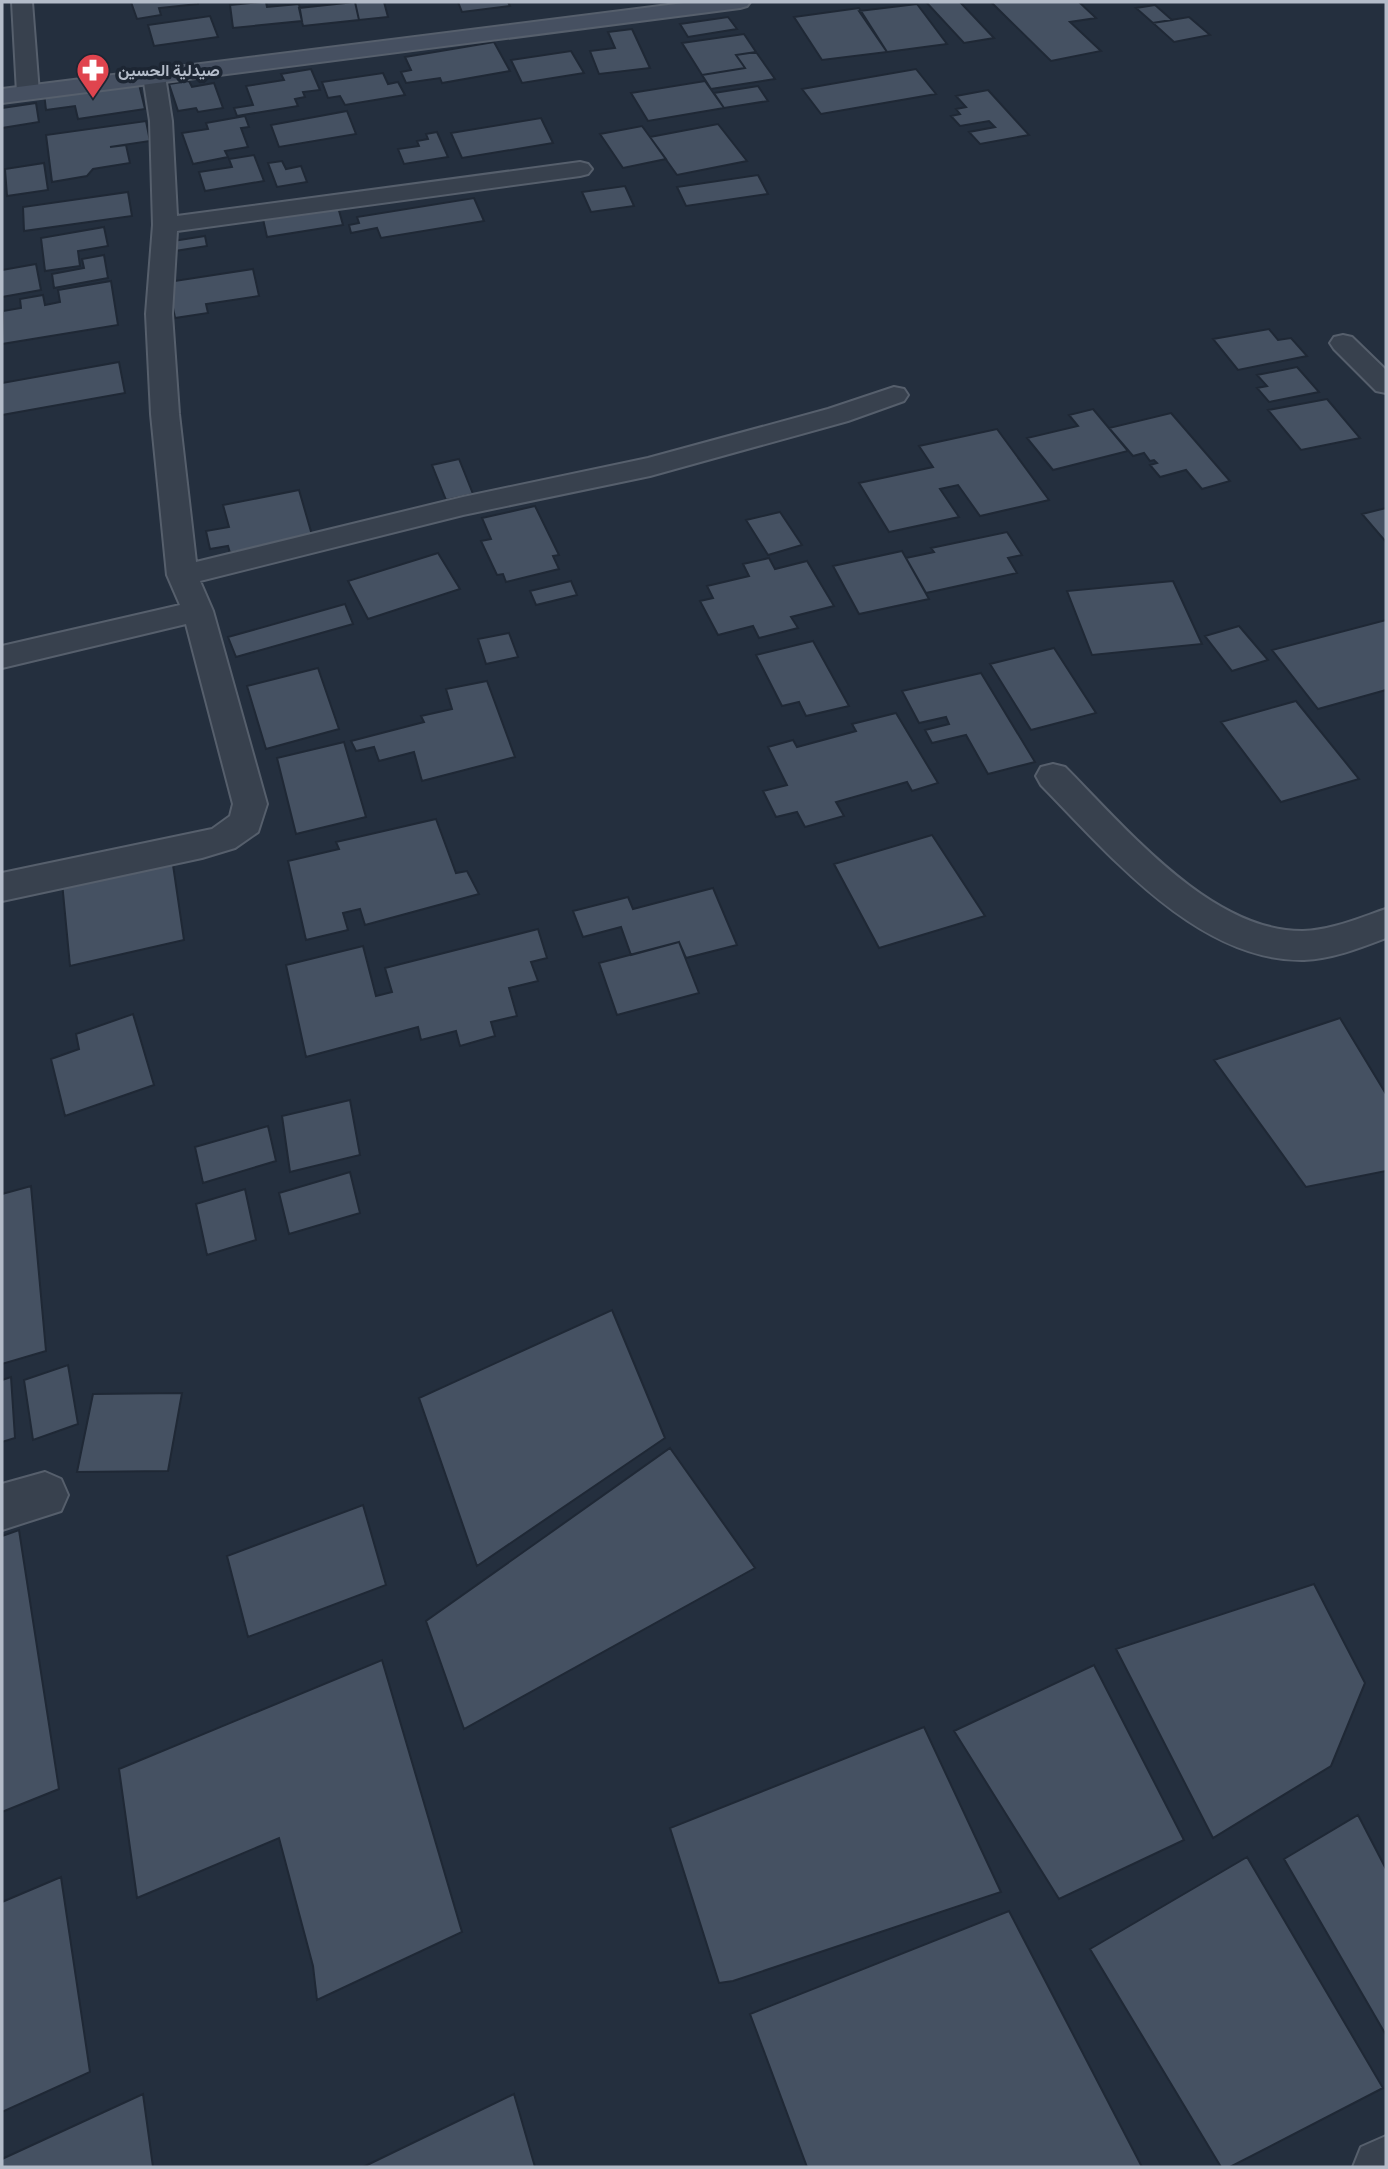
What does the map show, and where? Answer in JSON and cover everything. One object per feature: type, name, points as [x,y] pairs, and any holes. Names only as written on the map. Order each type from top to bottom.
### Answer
[{"type":"street","points":[[22,2],[29,93]]},
{"type":"street","points":[[2,96],[740,2]]},
{"type":"street","points":[[2,887],[223,839],[246,823],[250,804],[198,611],[182,575],[166,426],[159,314],[165,225],[161,121],[154,76]]},
{"type":"street","points":[[165,225],[580,169]]},
{"type":"street","points":[[1343,343],[1386,385]]},
{"type":"street","points":[[182,575],[463,506],[650,467],[838,415],[894,395]]},
{"type":"street","points":[[2,657],[198,611]]},
{"type":"street","points":[[1053,776],[1158,877],[1212,919],[1260,939],[1295,946],[1346,938],[1386,923]]},
{"type":"street","points":[[2,1507],[46,1495]]},
{"type":"street","points":[[1381,2167],[1386,2164]]},
{"type":"building","points":[[131,2],[198,4],[159,8],[161,15],[137,19]]},
{"type":"building","points":[[266,2],[267,7],[299,4],[302,21],[233,28],[230,5]]},
{"type":"building","points":[[355,2],[359,20],[303,26],[299,8]]},
{"type":"building","points":[[355,2],[384,2],[388,17],[359,20]]},
{"type":"building","points":[[458,2],[508,2],[510,6],[462,12]]},
{"type":"building","points":[[926,2],[960,2],[994,38],[964,43]]},
{"type":"building","points":[[991,2],[1079,2],[1096,18],[1070,22],[1101,51],[1051,61]]},
{"type":"building","points":[[917,4],[947,44],[887,52],[859,11]]},
{"type":"building","points":[[1155,5],[1172,20],[1153,23],[1136,8]]},
{"type":"building","points":[[859,8],[887,52],[822,60],[794,17]]},
{"type":"building","points":[[210,16],[218,37],[154,46],[148,25]]},
{"type":"building","points":[[728,17],[737,29],[688,37],[680,24]]},
{"type":"building","points":[[1189,17],[1210,35],[1174,42],[1153,23]]},
{"type":"building","points":[[632,29],[650,68],[599,74],[590,51],[615,48],[608,32]]},
{"type":"building","points":[[744,34],[756,52],[736,55],[745,68],[702,75],[682,43]]},
{"type":"building","points":[[494,42],[510,71],[442,83],[440,78],[406,83],[401,72],[411,70],[405,57]]},
{"type":"building","points":[[571,51],[584,73],[522,83],[511,60]]},
{"type":"building","points":[[756,52],[775,79],[711,89],[702,75],[745,68],[736,55]]},
{"type":"building","points":[[311,69],[320,90],[303,92],[305,97],[295,99],[298,106],[237,116],[234,108],[253,105],[246,86],[284,80],[281,74]]},
{"type":"building","points":[[916,69],[936,94],[821,114],[802,89]]},
{"type":"building","points":[[383,73],[388,84],[398,82],[405,95],[345,105],[340,96],[328,98],[322,82]]},
{"type":"building","points":[[138,80],[145,109],[78,119],[75,106],[46,110],[44,93]]},
{"type":"building","points":[[189,81],[192,87],[214,83],[223,108],[198,112],[196,108],[178,111],[169,84]]},
{"type":"building","points":[[705,81],[724,108],[648,121],[631,93]]},
{"type":"building","points":[[758,86],[768,101],[724,108],[714,93]]},
{"type":"building","points":[[988,90],[1029,135],[980,144],[969,132],[995,127],[989,121],[960,126],[951,116],[960,114],[956,109],[966,107],[956,96]]},
{"type":"building","points":[[36,103],[39,122],[2,128],[2,108]]},
{"type":"building","points":[[347,111],[356,134],[279,147],[271,125]]},
{"type":"building","points":[[245,116],[249,127],[241,128],[248,147],[225,151],[228,157],[193,164],[182,133],[208,129],[206,123]]},
{"type":"building","points":[[541,118],[553,143],[462,158],[451,133]]},
{"type":"building","points":[[146,121],[150,141],[110,147],[126,145],[130,163],[93,169],[87,176],[52,182],[46,135]]},
{"type":"building","points":[[718,124],[747,161],[677,175],[650,137]]},
{"type":"building","points":[[642,126],[666,159],[623,168],[600,134]]},
{"type":"building","points":[[437,132],[448,157],[404,164],[398,149],[419,146],[417,141],[428,139],[426,134]]},
{"type":"building","points":[[254,155],[264,181],[205,191],[199,172],[232,167],[229,159]]},
{"type":"building","points":[[282,161],[286,169],[301,166],[307,182],[277,187],[268,163]]},
{"type":"building","points":[[44,163],[48,190],[7,196],[5,169]]},
{"type":"building","points":[[758,175],[768,194],[686,206],[677,187]]},
{"type":"building","points":[[625,186],[634,206],[591,212],[582,192]]},
{"type":"building","points":[[128,192],[132,216],[24,231],[23,207]]},
{"type":"building","points":[[474,198],[484,221],[381,238],[377,228],[351,233],[349,225],[359,223],[357,217]]},
{"type":"building","points":[[338,207],[343,225],[267,237],[263,219]]},
{"type":"building","points":[[104,227],[108,246],[78,251],[80,266],[45,271],[41,238]]},
{"type":"building","points":[[205,236],[207,246],[175,251],[173,241]]},
{"type":"building","points":[[104,255],[108,278],[54,288],[52,274],[84,268],[82,259]]},
{"type":"building","points":[[36,264],[41,290],[2,297],[2,270]]},
{"type":"building","points":[[253,269],[259,296],[206,304],[208,313],[175,318],[168,282]]},
{"type":"building","points":[[111,281],[118,325],[2,344],[3,311],[21,308],[20,299],[43,295],[45,305],[60,302],[58,290]]},
{"type":"building","points":[[1269,329],[1278,340],[1291,338],[1307,356],[1238,370],[1213,339]]},
{"type":"building","points":[[119,362],[125,393],[2,415],[2,383]]},
{"type":"building","points":[[1297,367],[1319,392],[1269,402],[1257,388],[1267,386],[1257,375]]},
{"type":"building","points":[[1327,399],[1360,438],[1301,450],[1268,410]]},
{"type":"building","points":[[1093,409],[1128,451],[1053,470],[1027,438],[1078,426],[1069,415]]},
{"type":"building","points":[[1171,413],[1230,481],[1202,489],[1186,470],[1160,477],[1150,465],[1157,463],[1154,460],[1150,461],[1144,453],[1133,456],[1109,428]]},
{"type":"building","points":[[997,429],[1049,500],[980,516],[958,485],[940,489],[959,517],[889,532],[859,483],[933,467],[919,446]]},
{"type":"building","points":[[459,459],[473,494],[446,500],[432,465]]},
{"type":"building","points":[[299,490],[312,535],[230,553],[228,546],[210,549],[206,531],[229,527],[223,505]]},
{"type":"building","points":[[535,506],[559,555],[553,556],[559,569],[506,582],[503,574],[497,575],[481,541],[491,539],[482,518]]},
{"type":"building","points":[[1386,508],[1386,542],[1362,514]]},
{"type":"building","points":[[780,512],[802,545],[768,555],[746,520]]},
{"type":"building","points":[[1007,532],[1022,555],[1008,558],[1017,573],[926,593],[906,558],[934,552],[931,548]]},
{"type":"building","points":[[902,551],[929,599],[859,614],[833,566]]},
{"type":"building","points":[[438,553],[460,589],[368,619],[348,581]]},
{"type":"building","points":[[769,558],[775,569],[807,561],[834,606],[791,617],[798,628],[759,638],[753,626],[718,635],[700,601],[713,598],[707,586],[749,576],[743,564]]},
{"type":"building","points":[[571,581],[577,595],[536,605],[530,591]]},
{"type":"building","points":[[1173,581],[1202,644],[1092,655],[1067,591]]},
{"type":"building","points":[[345,604],[353,624],[236,657],[228,637]]},
{"type":"building","points":[[1386,620],[1386,690],[1318,709],[1272,650]]},
{"type":"building","points":[[1239,626],[1268,660],[1232,671],[1205,636]]},
{"type":"building","points":[[509,633],[518,657],[486,664],[478,639]]},
{"type":"building","points":[[813,641],[849,706],[806,716],[799,702],[782,706],[756,655]]},
{"type":"building","points":[[1054,648],[1096,713],[1031,730],[990,664]]},
{"type":"building","points":[[318,668],[339,729],[266,749],[247,686]]},
{"type":"building","points":[[981,673],[1035,762],[988,774],[966,735],[932,743],[925,730],[949,724],[946,717],[919,723],[902,691]]},
{"type":"building","points":[[487,681],[515,757],[422,781],[414,752],[379,761],[374,747],[356,751],[351,741],[424,722],[421,716],[452,709],[446,689]]},
{"type":"building","points":[[1296,701],[1359,779],[1281,802],[1221,722]]},
{"type":"building","points":[[896,713],[938,783],[912,791],[907,782],[836,802],[844,816],[805,827],[797,812],[776,817],[763,791],[787,785],[768,747],[793,740],[797,747],[856,731],[852,724]]},
{"type":"building","points":[[344,742],[366,817],[296,834],[277,758]]},
{"type":"building","points":[[436,819],[456,873],[467,871],[479,894],[365,925],[360,909],[343,913],[348,930],[306,940],[288,861],[339,849],[336,842]]},
{"type":"building","points":[[932,835],[985,916],[879,948],[834,864]]},
{"type":"building","points":[[172,858],[184,940],[70,966],[62,882]]},
{"type":"building","points":[[713,888],[737,945],[686,958],[679,942],[631,955],[621,927],[583,937],[573,911],[628,897],[633,909]]},
{"type":"building","points":[[538,929],[547,958],[531,962],[538,981],[509,988],[517,1016],[491,1022],[495,1036],[460,1046],[456,1031],[421,1040],[418,1027],[306,1057],[286,965],[363,946],[376,996],[392,992],[385,968]]},
{"type":"building","points":[[679,942],[699,993],[617,1015],[599,963]]},
{"type":"building","points":[[133,1014],[154,1085],[65,1116],[51,1059],[79,1049],[76,1034]]},
{"type":"building","points":[[1340,1018],[1386,1094],[1386,1171],[1306,1187],[1214,1060]]},
{"type":"building","points":[[350,1100],[360,1155],[290,1172],[282,1116]]},
{"type":"building","points":[[268,1126],[276,1161],[203,1183],[195,1147]]},
{"type":"building","points":[[350,1172],[360,1213],[289,1234],[279,1193]]},
{"type":"building","points":[[31,1186],[46,1351],[2,1364],[2,1194]]},
{"type":"building","points":[[245,1189],[256,1240],[207,1255],[196,1204]]},
{"type":"building","points":[[612,1310],[665,1438],[477,1566],[419,1398]]},
{"type":"building","points":[[68,1365],[78,1424],[33,1440],[24,1380]]},
{"type":"building","points":[[11,1377],[15,1438],[2,1442],[2,1380]]},
{"type":"building","points":[[182,1393],[168,1471],[77,1472],[93,1394]]},
{"type":"building","points":[[670,1448],[755,1568],[464,1729],[426,1621]]},
{"type":"building","points":[[363,1505],[386,1585],[248,1637],[227,1556]]},
{"type":"building","points":[[19,1530],[59,1789],[2,1812],[2,1536]]},
{"type":"building","points":[[1314,1584],[1365,1683],[1331,1766],[1213,1838],[1116,1649]]},
{"type":"building","points":[[382,1660],[462,1932],[317,2000],[313,1966],[279,1838],[137,1898],[119,1769]]},
{"type":"building","points":[[1094,1665],[1184,1840],[1059,1899],[954,1731]]},
{"type":"building","points":[[924,1727],[1001,1892],[733,1981],[719,1983],[670,1828]]},
{"type":"building","points":[[1358,1815],[1386,1869],[1386,2035],[1284,1859]]},
{"type":"building","points":[[1247,1857],[1383,2088],[1230,2167],[1221,2167],[1090,1949]]},
{"type":"building","points":[[61,1877],[90,2072],[2,2112],[2,1902]]},
{"type":"building","points":[[1009,1911],[1142,2167],[807,2167],[750,2014]]},
{"type":"building","points":[[143,2094],[153,2167],[2,2167],[2,2159]]},
{"type":"building","points":[[514,2094],[535,2167],[363,2167]]},
{"type":"place","name":"صيدلية الحسين","points":[[93,100]]}]
